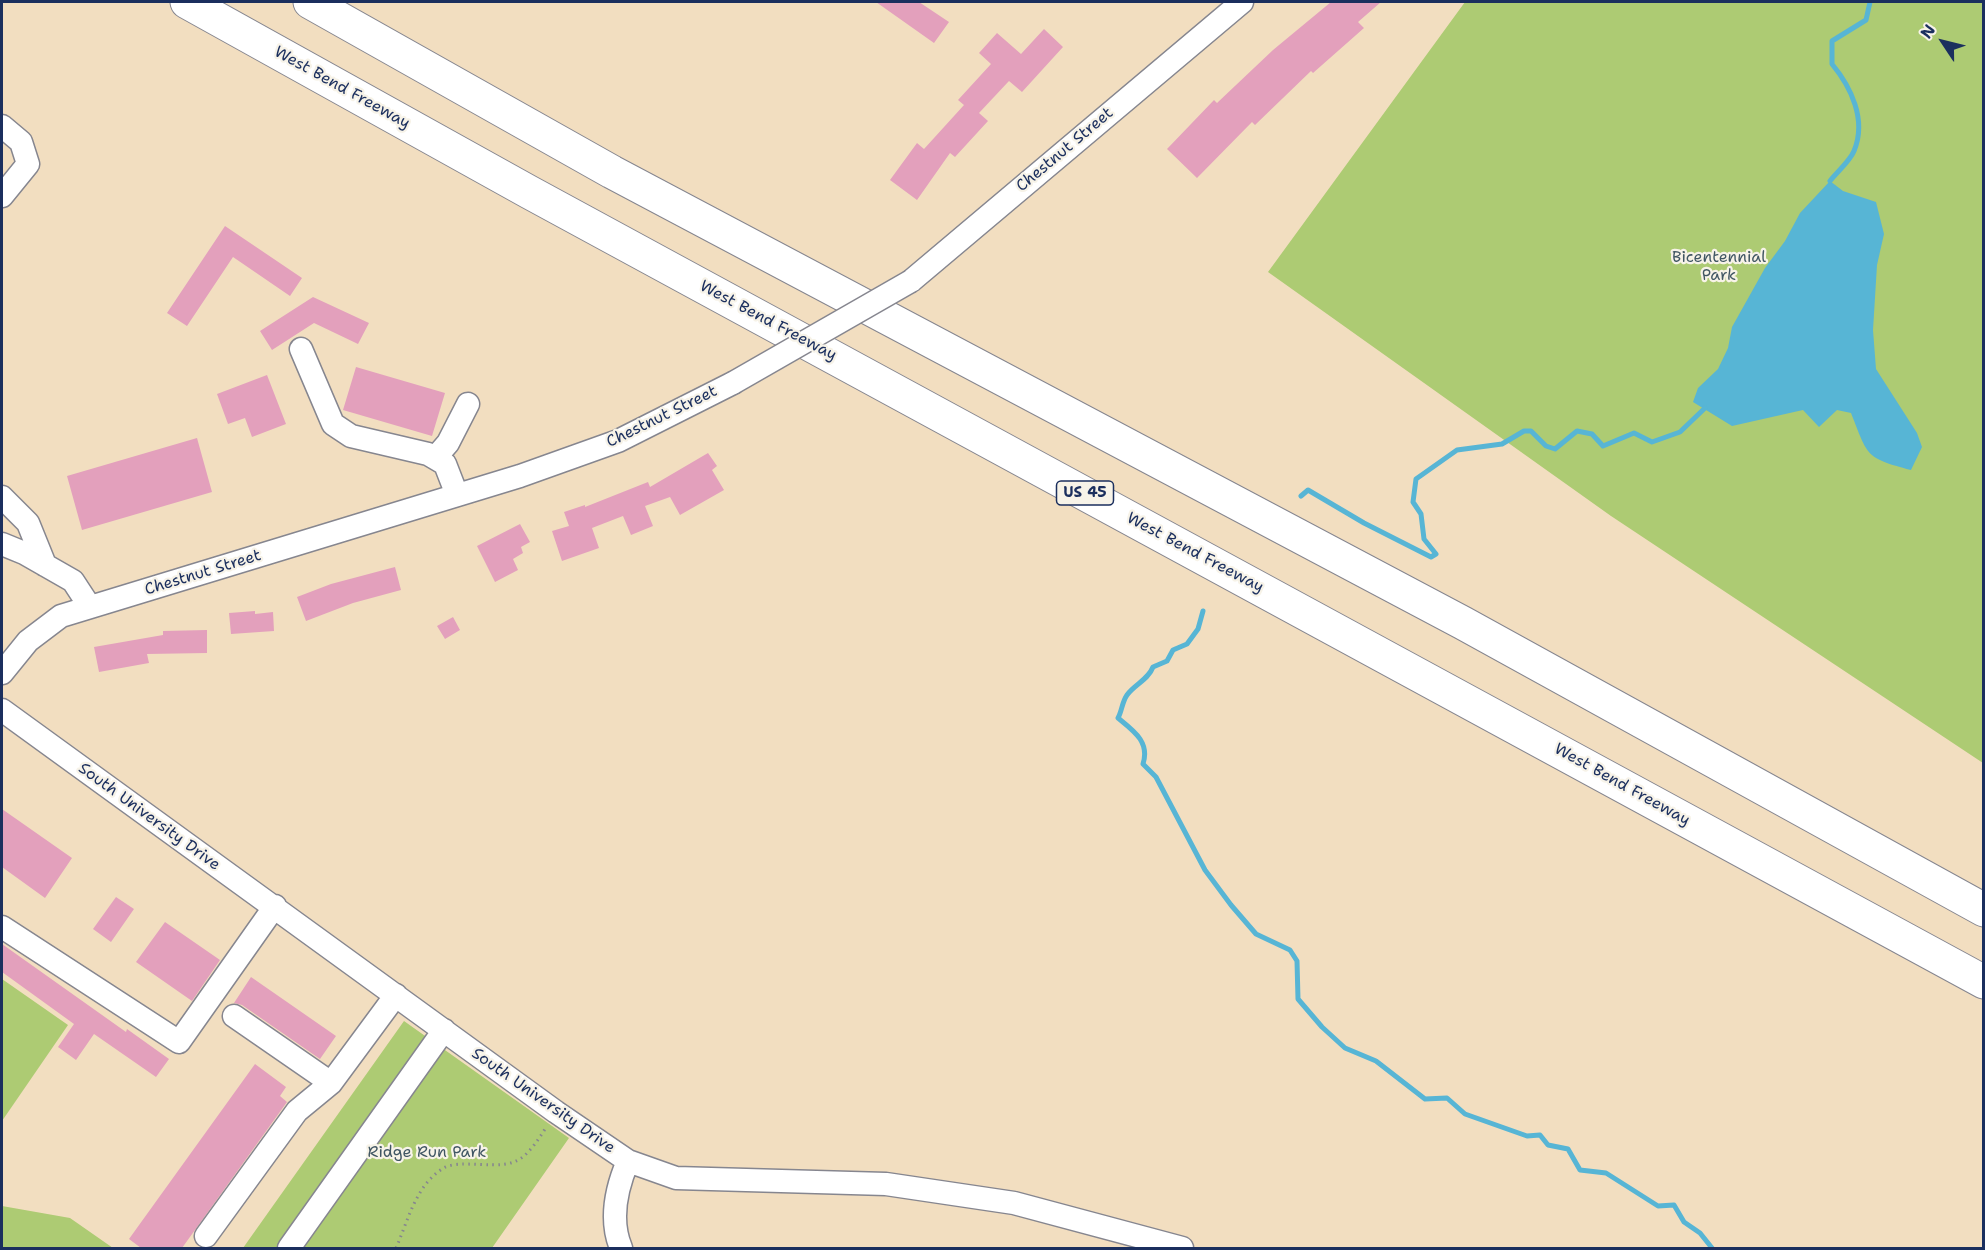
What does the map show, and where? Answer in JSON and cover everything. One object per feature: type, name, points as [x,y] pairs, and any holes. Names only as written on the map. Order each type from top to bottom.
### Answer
[{"type":"highway","name":"West Bend Freeway","points":[[187,2],[529,192],[1983,982]]},
{"type":"highway","points":[[310,2],[612,172],[1463,623],[1983,910]]},
{"type":"street","name":"Chestnut Street","points":[[2,673],[28,641],[61,616],[457,495],[618,441],[733,382],[911,281],[1242,2]]},
{"type":"street","points":[[2,126],[21,142],[28,164],[2,196]]},
{"type":"street","points":[[302,349],[333,424],[351,436],[428,454],[435,458],[445,464],[457,495]]},
{"type":"street","points":[[435,458],[448,442],[468,404]]},
{"type":"street","points":[[2,497],[28,523],[45,565]]},
{"type":"street","points":[[2,544],[73,581],[90,607]]},
{"type":"street","name":"South University Drive","points":[[2,711],[556,1112],[628,1161],[676,1178],[886,1184],[1014,1203],[1182,1248]]},
{"type":"street","points":[[2,927],[179,1042],[274,906]]},
{"type":"street","points":[[206,1236],[297,1111],[331,1083],[396,995]]},
{"type":"street","points":[[234,1016],[331,1083]]},
{"type":"street","points":[[288,1248],[444,1030]]},
{"type":"street","points":[[621,1248],[615,1212],[617,1188],[628,1161]]},
{"type":"path","points":[[396,1248],[414,1202],[426,1184],[443,1168],[459,1164],[512,1165],[535,1146],[556,1112]]},
{"type":"green space","name":"Bicentennial Park","points":[[1465,2],[1983,2],[1983,763],[1611,516],[1268,272]]},
{"type":"green space","points":[[2,979],[68,1025],[2,1121]]},
{"type":"green space","name":"Ridge Run Park","points":[[404,1021],[569,1138],[492,1248],[243,1248]]},
{"type":"green space","points":[[2,1206],[70,1218],[113,1248],[2,1248]]},
{"type":"water","points":[[1830,181],[1843,191],[1876,202],[1884,234],[1877,265],[1873,330],[1876,369],[1917,433],[1922,447],[1911,470],[1885,462],[1870,453],[1865,447],[1851,413],[1837,410],[1819,427],[1803,410],[1732,426],[1693,402],[1698,388],[1718,369],[1728,348],[1732,327],[1765,268],[1785,241],[1800,213]]},
{"type":"building","points":[[876,2],[919,2],[949,22],[934,43]]},
{"type":"building","points":[[1331,2],[1381,2],[1358,22],[1364,28],[1313,73],[1311,71],[1255,125],[1252,122],[1197,178],[1167,149],[1214,100],[1217,103],[1273,50]]},
{"type":"building","points":[[1044,29],[1063,47],[1022,92],[1009,81],[979,113],[988,121],[955,157],[950,153],[917,200],[890,180],[917,143],[924,149],[964,105],[958,100],[991,64],[979,53],[997,33],[1021,54]]},
{"type":"building","points":[[225,226],[302,278],[290,296],[233,257],[187,326],[167,313]]},
{"type":"building","points":[[313,297],[369,323],[358,344],[314,323],[272,350],[260,331]]},
{"type":"building","points":[[356,367],[445,393],[432,436],[343,410]]},
{"type":"building","points":[[267,375],[286,424],[252,437],[245,418],[228,424],[217,394]]},
{"type":"building","points":[[197,438],[212,492],[82,530],[67,476]]},
{"type":"building","points":[[708,453],[717,466],[712,470],[724,490],[680,515],[670,497],[645,506],[653,526],[631,535],[623,516],[592,528],[599,548],[562,561],[552,531],[569,526],[564,512],[585,505],[585,507],[648,482],[650,487]]},
{"type":"building","points":[[520,524],[530,542],[521,547],[523,553],[513,559],[518,570],[495,582],[477,546]]},
{"type":"building","points":[[395,567],[401,590],[353,603],[306,621],[297,597],[331,584]]},
{"type":"building","points":[[255,611],[255,614],[273,612],[274,631],[231,634],[229,613]]},
{"type":"building","points":[[453,617],[460,630],[445,639],[437,626]]},
{"type":"building","points":[[207,630],[207,653],[147,654],[149,663],[99,672],[94,647],[163,635],[163,631]]},
{"type":"building","points":[[2,809],[72,858],[45,898],[2,867]]},
{"type":"building","points":[[116,897],[134,909],[111,942],[93,929]]},
{"type":"building","points":[[165,922],[220,960],[192,1001],[136,962]]},
{"type":"building","points":[[2,944],[126,1032],[127,1029],[169,1059],[156,1077],[94,1034],[76,1060],[58,1047],[74,1024],[2,972]]},
{"type":"building","points":[[251,977],[336,1036],[320,1059],[242,1005],[234,1003]]},
{"type":"building","points":[[255,1064],[286,1087],[280,1096],[287,1102],[182,1248],[141,1248],[129,1239]]},
{"type":"waterway","points":[[1830,181],[1852,155],[1859,128],[1851,93],[1832,64],[1832,41],[1866,20],[1870,2]]},
{"type":"waterway","points":[[1301,496],[1308,490],[1364,523],[1431,557],[1436,554],[1424,539],[1421,514],[1413,502],[1416,479],[1457,450],[1502,444],[1524,431],[1531,431],[1546,446],[1555,449],[1577,431],[1592,434],[1603,446],[1634,433],[1652,442],[1680,432],[1705,408]]},
{"type":"waterway","points":[[1203,611],[1198,629],[1187,644],[1173,650],[1167,661],[1153,667],[1148,675],[1130,691],[1118,718],[1135,732],[1142,743],[1145,756],[1143,764],[1156,777],[1205,870],[1256,934],[1290,950],[1297,961],[1298,999],[1322,1027],[1345,1048],[1376,1061],[1425,1099],[1447,1098],[1465,1114],[1527,1136],[1540,1135],[1548,1145],[1568,1149],[1580,1170],[1606,1173],[1658,1206],[1674,1205],[1684,1222],[1700,1233],[1712,1248]]}]
